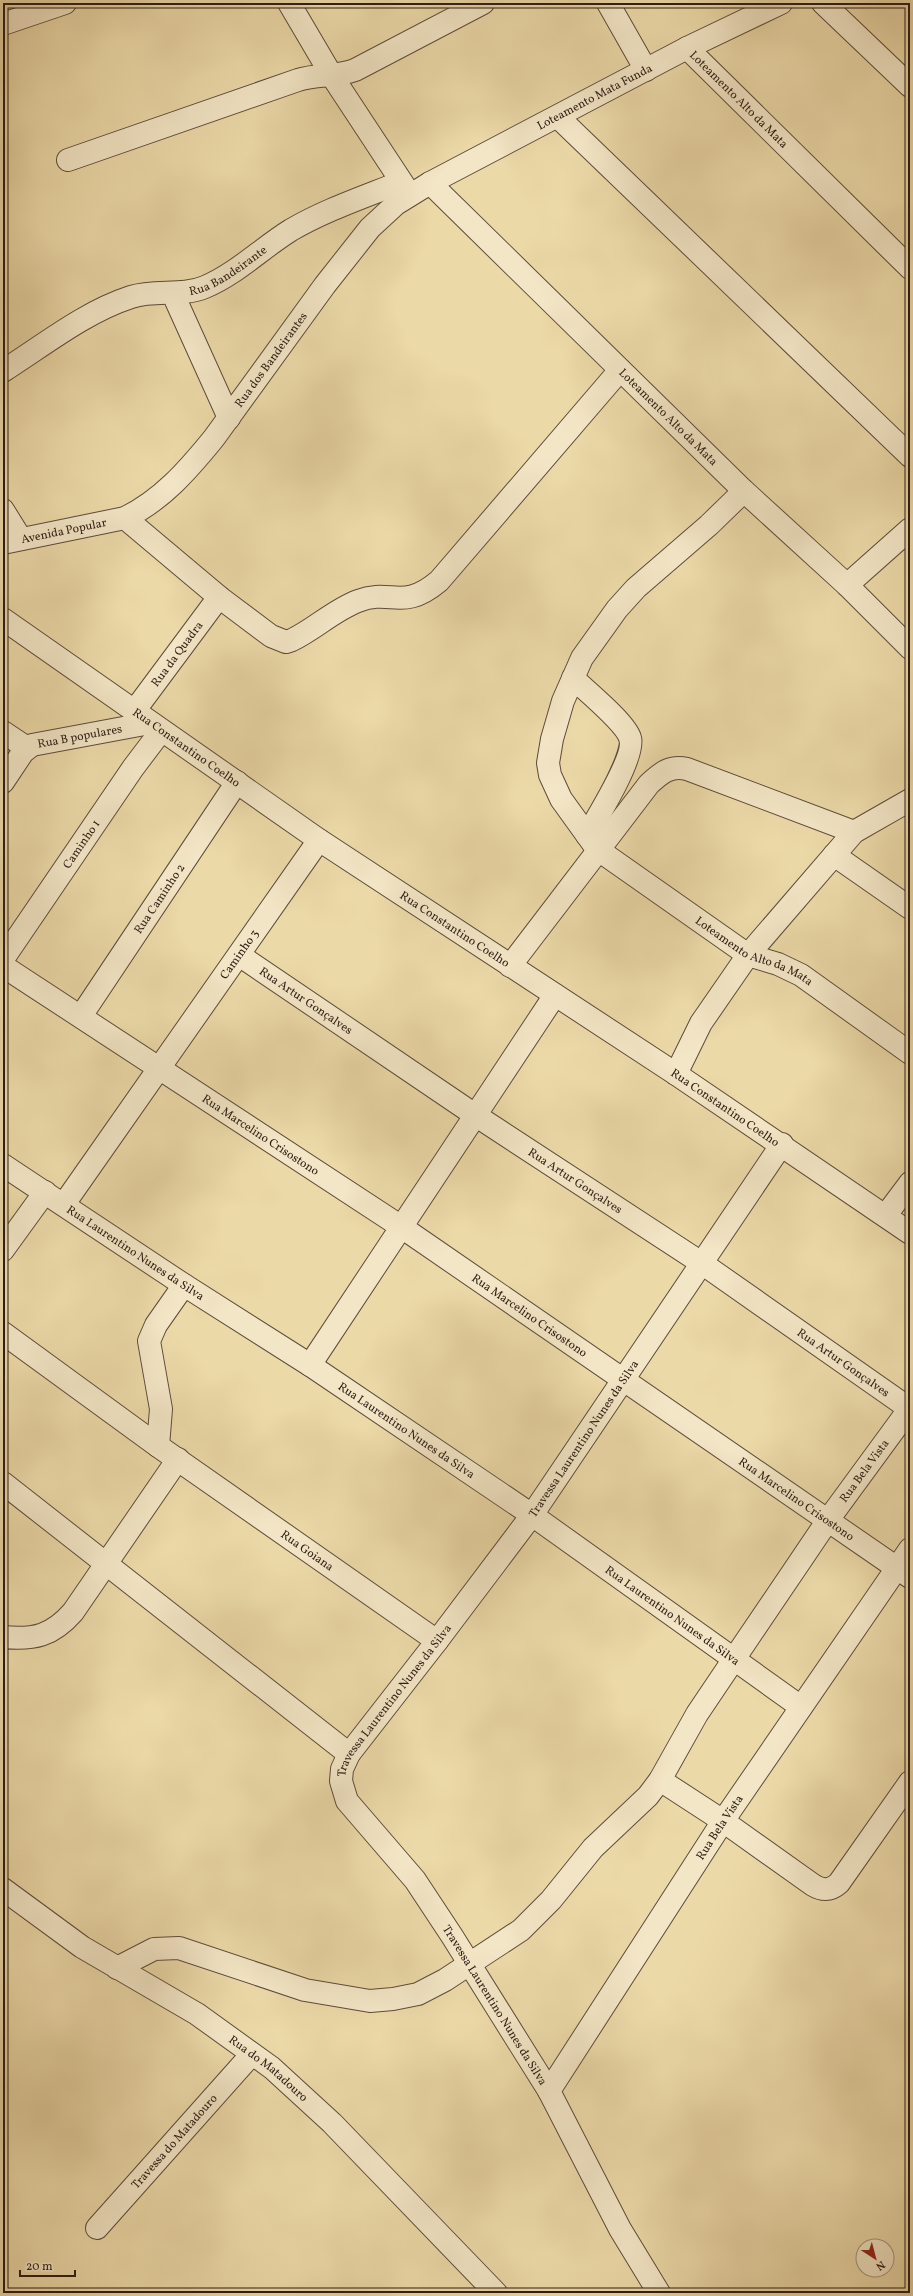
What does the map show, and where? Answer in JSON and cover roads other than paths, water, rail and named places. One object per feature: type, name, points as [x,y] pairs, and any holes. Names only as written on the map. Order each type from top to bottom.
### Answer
[{"type":"street","points":[[3,24],[65,3]]},
{"type":"street","points":[[289,3],[332,76],[405,188]]},
{"type":"street","points":[[68,160],[298,80],[312,76],[332,76],[355,70],[484,3]]},
{"type":"street","points":[[608,3],[646,70]]},
{"type":"street","name":"Loteamento Mata Funda","points":[[405,188],[430,183],[687,48],[782,3]]},
{"type":"street","points":[[823,3],[910,86]]},
{"type":"street","name":"Loteamento Alto da Mata","points":[[687,48],[910,268]]},
{"type":"street","points":[[558,117],[910,456]]},
{"type":"street","name":"Loteamento Alto da Mata","points":[[430,183],[744,491],[847,585],[910,648]]},
{"type":"street","name":"Rua Bandeirante","points":[[229,418],[173,294],[189,293],[224,277],[290,231],[318,215],[405,188]]},
{"type":"street","name":"Rua dos Bandeirantes","points":[[126,518],[154,501],[177,481],[197,459],[229,418],[325,285],[370,228],[405,188]]},
{"type":"street","points":[[3,371],[97,311],[116,302],[146,293],[173,294]]},
{"type":"street","points":[[126,518],[219,597],[271,636],[286,642],[292,640],[348,605],[361,600],[376,598],[404,599],[415,597],[427,591],[439,581],[620,370]]},
{"type":"street","name":"Loteamento Alto da Mata","points":[[744,491],[709,525],[636,588],[617,609],[582,658],[563,701],[554,731],[548,763],[550,775],[561,799],[592,842],[748,955],[778,964],[801,975],[910,1053]]},
{"type":"street","points":[[3,510],[12,541]]},
{"type":"street","name":"Avenida Popular","points":[[12,541],[126,518]]},
{"type":"street","points":[[847,585],[910,529]]},
{"type":"street","name":"Rua da Quadra","points":[[149,721],[219,597]]},
{"type":"street","name":"Rua Constantino Coelho","points":[[3,619],[319,840],[782,1144],[910,1233]]},
{"type":"street","points":[[510,966],[592,842],[626,762],[631,743],[626,730],[573,678]]},
{"type":"street","name":"Rua B populares","points":[[3,782],[27,748],[45,741],[149,721]]},
{"type":"street","name":"Caminho 1","points":[[3,959],[133,768],[149,721]]},
{"type":"street","points":[[3,732],[27,748]]},
{"type":"street","points":[[592,842],[649,784],[664,771],[679,767],[854,832]]},
{"type":"street","name":"Rua Caminho 2","points":[[81,1016],[237,782]]},
{"type":"street","points":[[676,1074],[701,1023],[748,955],[854,832],[910,800]]},
{"type":"street","name":"Caminho 3","points":[[64,1204],[319,840]]},
{"type":"street","points":[[834,855],[910,908]]},
{"type":"street","name":"Rua Artur Gonçalves","points":[[239,955],[475,1115],[703,1264],[910,1408]]},
{"type":"street","name":"Rua Marcelino Crisostono","points":[[3,966],[400,1226],[625,1379],[904,1572]]},
{"type":"street","points":[[310,1364],[400,1226],[555,995]]},
{"type":"street","name":"Travessa Laurentino Nunes da Silva","points":[[659,2293],[620,2229],[549,2091],[470,1966],[415,1880],[347,1801],[341,1781],[342,1769],[349,1754],[437,1642],[532,1515],[703,1264],[782,1144]]},
{"type":"street","name":"Rua Laurentino Nunes da Silva","points":[[3,1165],[64,1204],[184,1285],[310,1364],[532,1515],[801,1707]]},
{"type":"street","points":[[886,1215],[910,1183]]},
{"type":"street","points":[[3,1250],[45,1192]]},
{"type":"street","points":[[158,1446],[161,1409],[151,1362],[149,1341],[156,1325],[184,1285]]},
{"type":"street","name":"Rua Goiana","points":[[3,1333],[158,1446],[437,1642]]},
{"type":"street","name":"Rua Bela Vista","points":[[117,1968],[154,1950],[179,1948],[286,1985],[370,2001],[418,1994],[470,1966],[521,1930],[551,1900],[593,1848],[636,1809],[660,1780],[685,1733],[734,1659],[828,1520],[910,1408]]},
{"type":"street","points":[[3,1637],[28,1638],[53,1631],[73,1612],[178,1459]]},
{"type":"street","points":[[3,1483],[349,1754]]},
{"type":"street","name":"Rua Bela Vista","points":[[549,2091],[723,1821],[801,1707],[904,1572],[910,1549]]},
{"type":"street","points":[[660,1780],[723,1821],[813,1886],[825,1890],[830,1890],[839,1884],[910,1782]]},
{"type":"street","name":"Rua do Matadouro","points":[[3,1889],[50,1925],[117,1968],[197,2014],[294,2086],[496,2293]]},
{"type":"street","name":"Travessa do Matadouro","points":[[97,2228],[252,2054]]}]
